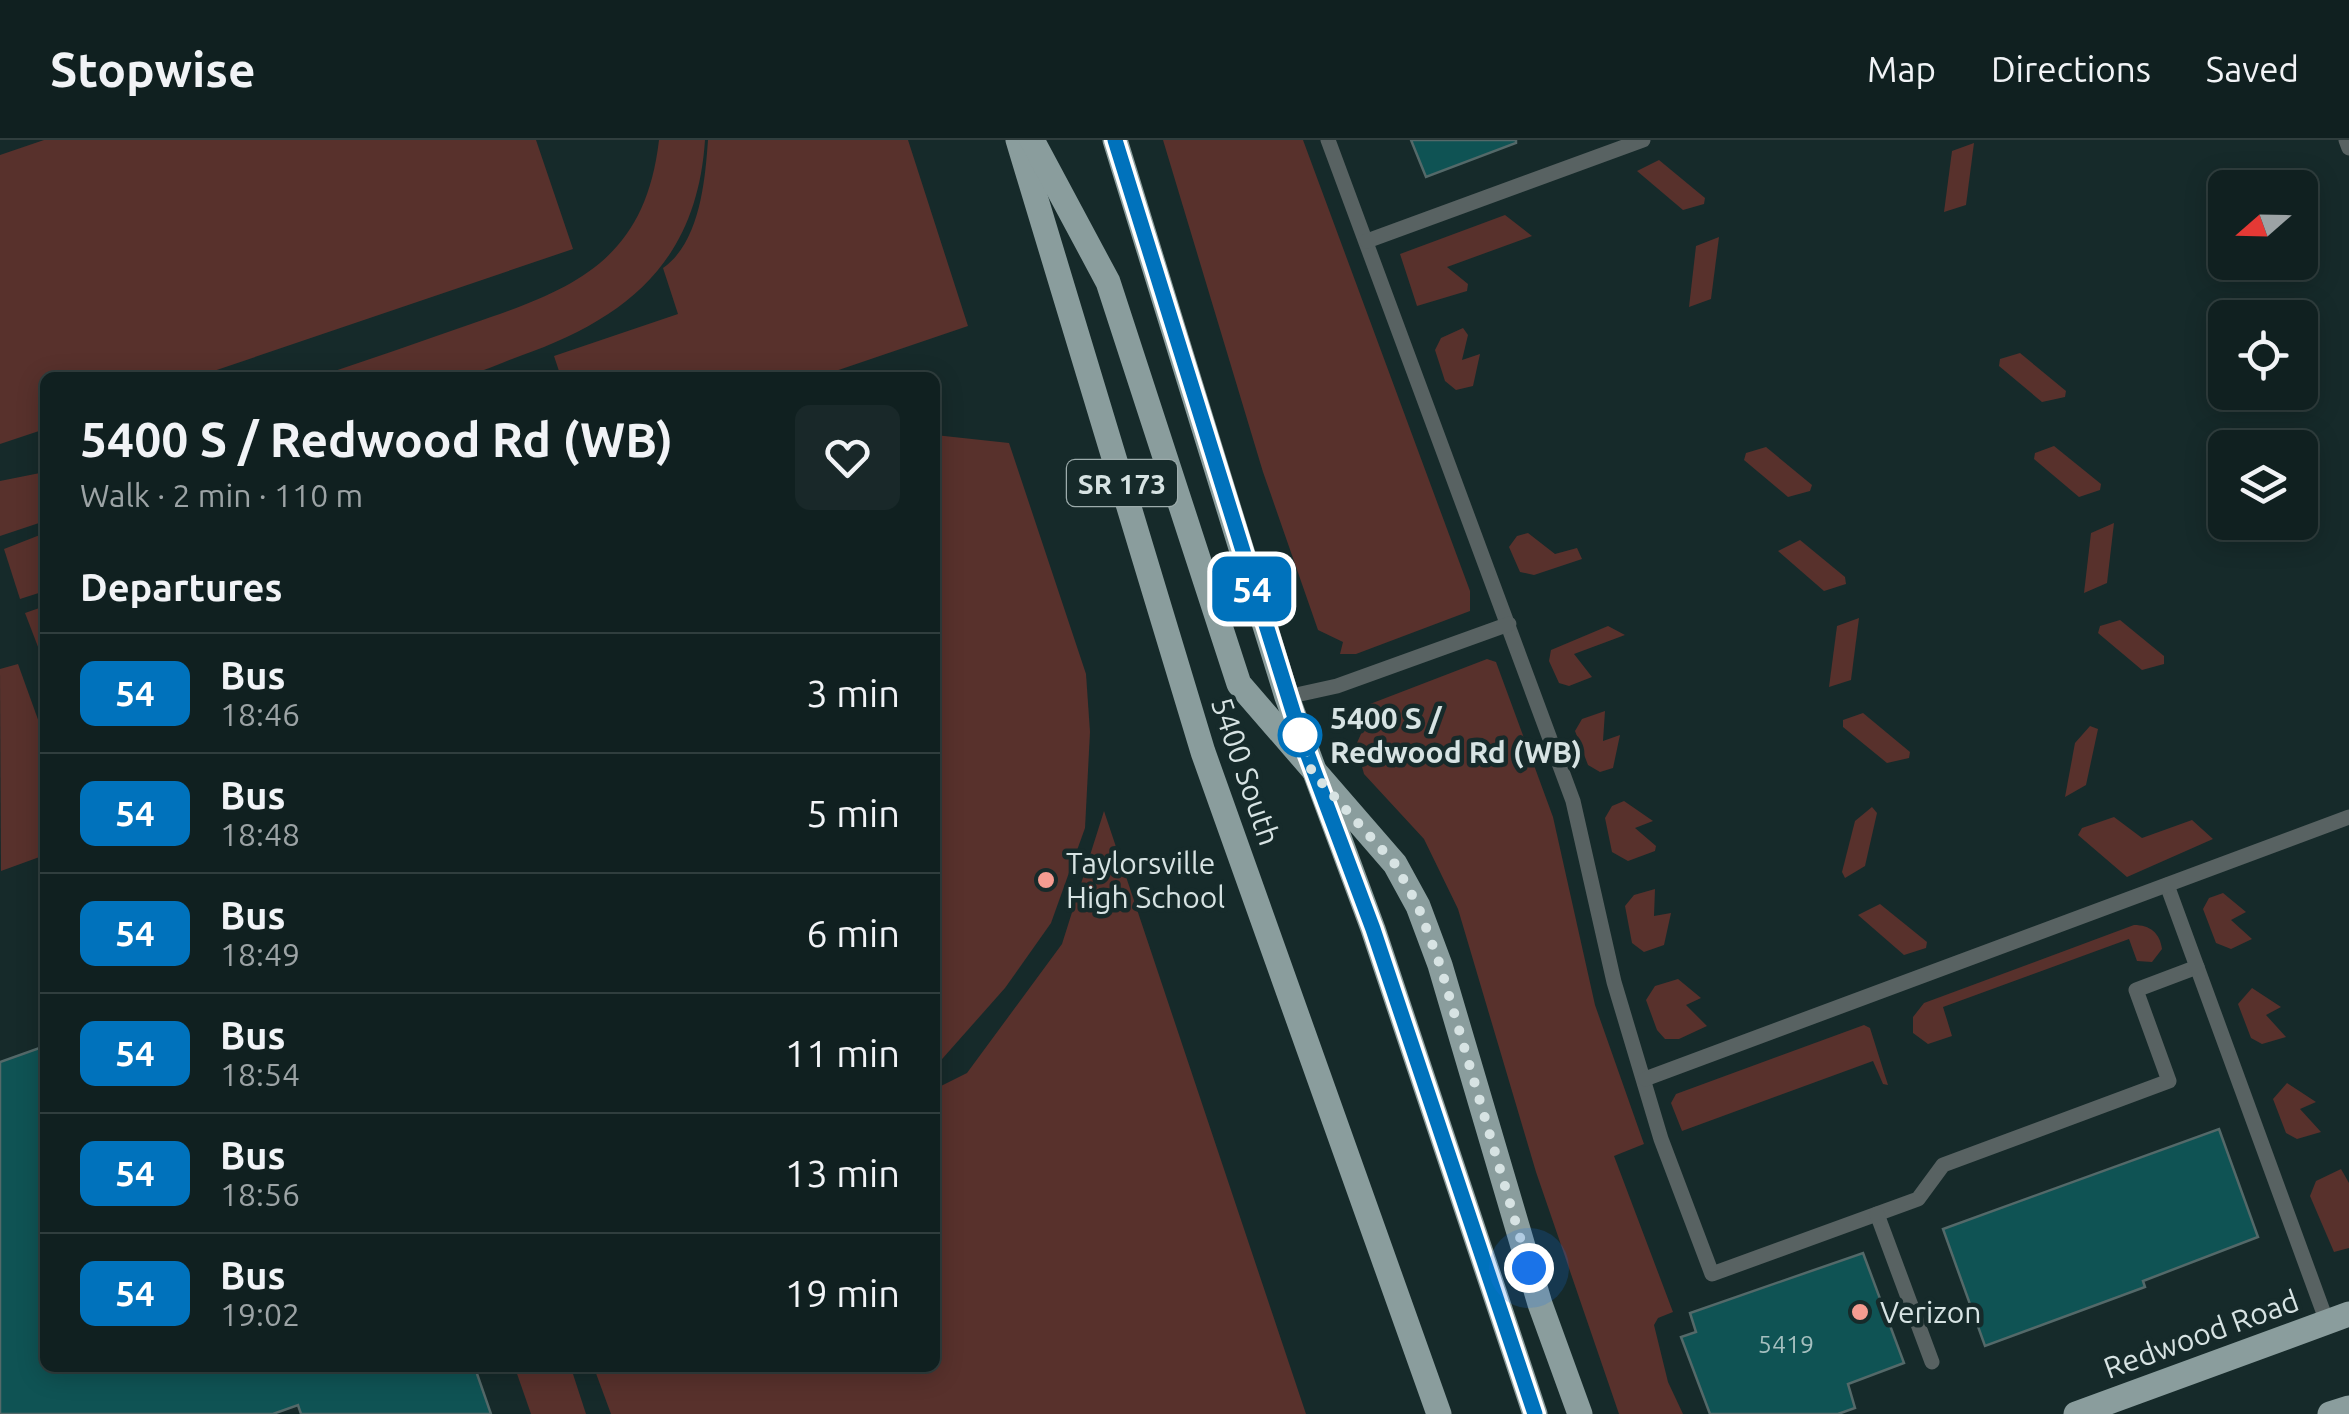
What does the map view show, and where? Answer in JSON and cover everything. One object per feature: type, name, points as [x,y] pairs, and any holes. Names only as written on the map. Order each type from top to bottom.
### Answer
[{"type":"main road","name":"5400 South","points":[[1018,140],[1203,752],[1439,1414]]},
{"type":"main road","points":[[1032,140],[1108,282],[1239,684],[1395,864],[1418,906],[1440,965],[1540,1304],[1580,1414]]},
{"type":"main road","name":"5400 South","points":[[1115,140],[1312,772],[1373,929],[1535,1414]]},
{"type":"main road","name":"Redwood Road","points":[[2076,1414],[2338,1318]]},
{"type":"main road","points":[[2330,1414],[2349,1408]]},
{"type":"lane","points":[[1328,140],[1582,830],[1614,982],[1662,1139],[1712,1274],[1918,1199],[1943,1164],[2169,1081],[2136,990],[2197,967]]},
{"type":"lane","points":[[1366,241],[1643,140]]},
{"type":"lane","points":[[2346,140],[2349,148]]},
{"type":"lane","points":[[1288,697],[1337,686],[1509,624]]},
{"type":"lane","points":[[1644,1079],[2349,817]]},
{"type":"lane","points":[[2167,885],[2338,1318]]},
{"type":"lane","points":[[1877,1214],[1932,1362]]},
{"type":"shaded area","points":[[44,140],[536,140],[573,249],[211,372],[40,372],[40,431],[0,444],[0,155]]},
{"type":"shaded area","points":[[659,140],[705,140],[688,219],[671,251],[650,279],[624,303],[593,323],[559,341],[476,372],[331,372],[508,311],[572,282],[621,242],[638,215],[651,181]]},
{"type":"shaded area","points":[[708,140],[908,140],[968,326],[833,372],[559,372],[554,356],[678,314],[663,268],[685,243],[702,192]]},
{"type":"shaded area","points":[[1163,140],[1303,140],[1470,591],[1470,611],[1356,654],[1340,654],[1343,642],[1318,630],[1263,472]]},
{"type":"shaded area","points":[[1974,143],[1966,205],[1944,212],[1952,151]]},
{"type":"shaded area","points":[[1659,160],[1705,198],[1704,204],[1683,210],[1637,171]]},
{"type":"shaded area","points":[[1505,215],[1532,236],[1447,267],[1468,284],[1467,291],[1417,306],[1400,254]]},
{"type":"shaded area","points":[[1719,237],[1711,299],[1689,307],[1696,246]]},
{"type":"shaded area","points":[[1463,328],[1468,335],[1462,360],[1480,354],[1473,386],[1456,390],[1445,381],[1435,350],[1441,338]]},
{"type":"shaded area","points":[[2020,353],[2066,391],[2065,397],[2042,402],[1999,366],[2000,359]]},
{"type":"shaded area","points":[[940,436],[1009,443],[1086,674],[1090,732],[1085,828],[1051,923],[1005,988],[940,1061]]},
{"type":"shaded area","points":[[2054,446],[2101,484],[2100,490],[2079,497],[2034,459],[2035,453]]},
{"type":"shaded area","points":[[1766,447],[1812,485],[1810,491],[1788,497],[1744,460],[1746,453]]},
{"type":"shaded area","points":[[40,473],[40,523],[0,536],[0,481]]},
{"type":"shaded area","points":[[2114,523],[2107,583],[2084,593],[2091,533]]},
{"type":"shaded area","points":[[1528,533],[1555,554],[1577,548],[1582,559],[1534,575],[1520,572],[1509,547],[1517,536]]},
{"type":"shaded area","points":[[40,535],[40,593],[20,599],[4,549]]},
{"type":"shaded area","points":[[1800,540],[1845,577],[1846,584],[1824,591],[1778,551]]},
{"type":"shaded area","points":[[40,608],[40,652],[25,613]]},
{"type":"shaded area","points":[[1859,618],[1851,680],[1829,687],[1837,626]]},
{"type":"shaded area","points":[[2120,620],[2164,656],[2164,664],[2142,670],[2098,633],[2100,626]]},
{"type":"shaded area","points":[[1608,626],[1625,635],[1574,654],[1592,677],[1569,686],[1559,683],[1549,661],[1551,650]]},
{"type":"shaded area","points":[[1487,659],[1496,662],[1553,817],[1595,1005],[1644,1144],[1614,1156],[1673,1312],[1658,1318],[1654,1325],[1668,1382],[1683,1414],[1619,1414],[1536,1172],[1458,909],[1424,839],[1364,774],[1356,745],[1366,723],[1362,710],[1370,704]]},
{"type":"shaded area","points":[[18,664],[40,725],[40,857],[1,871],[0,669]]},
{"type":"shaded area","points":[[1605,711],[1603,741],[1620,735],[1613,768],[1600,772],[1588,765],[1575,731],[1582,719]]},
{"type":"shaded area","points":[[1863,713],[1910,752],[1909,758],[1887,763],[1843,727],[1843,720]]},
{"type":"shaded area","points":[[2090,726],[2098,729],[2086,785],[2065,797],[2075,743]]},
{"type":"shaded area","points":[[1624,801],[1653,821],[1635,828],[1656,846],[1655,851],[1628,861],[1612,852],[1605,818],[1612,806]]},
{"type":"shaded area","points":[[1872,807],[1877,813],[1865,866],[1845,878],[1842,872],[1855,821]]},
{"type":"shaded area","points":[[1104,811],[1306,1414],[611,1414],[595,1372],[940,1372],[940,1086],[967,1073],[1062,944]]},
{"type":"shaded area","points":[[2114,817],[2142,838],[2192,820],[2213,839],[2127,877],[2078,835],[2082,828]]},
{"type":"shaded area","points":[[1655,889],[1654,916],[1671,913],[1664,945],[1644,952],[1632,943],[1625,906],[1634,895]]},
{"type":"shaded area","points":[[2223,893],[2246,912],[2231,920],[2252,939],[2231,949],[2216,943],[2203,909],[2209,898]]},
{"type":"shaded area","points":[[1880,904],[1927,942],[1926,948],[1904,955],[1858,915]]},
{"type":"shaded area","points":[[2134,925],[2149,928],[2159,938],[2162,949],[2152,962],[2137,961],[2129,939],[1943,1007],[1952,1036],[1928,1044],[1913,1033],[1913,1017],[1924,1003]]},
{"type":"shaded area","points":[[1678,979],[1701,998],[1686,1005],[1707,1026],[1679,1039],[1665,1039],[1657,1030],[1646,1000],[1655,986]]},
{"type":"shaded area","points":[[2252,988],[2281,1007],[2266,1015],[2286,1037],[2262,1044],[2251,1038],[2238,1004]]},
{"type":"shaded area","points":[[1864,1025],[1870,1028],[1888,1085],[1883,1084],[1873,1061],[1682,1131],[1671,1103],[1676,1094]]},
{"type":"shaded area","points":[[2287,1083],[2316,1102],[2300,1109],[2321,1132],[2297,1139],[2286,1133],[2273,1099]]},
{"type":"shaded area","points":[[2341,1169],[2349,1183],[2349,1248],[2334,1252],[2310,1196],[2316,1181]]},
{"type":"shaded area","points":[[516,1372],[572,1372],[586,1414],[531,1414]]},
{"type":"building","points":[[1411,140],[1516,140],[1516,143],[1426,177]]},
{"type":"building","points":[[40,1048],[40,1372],[476,1372],[491,1414],[301,1414],[298,1405],[273,1414],[0,1414],[0,1062]]},
{"type":"building","points":[[2219,1129],[2258,1237],[2143,1281],[2145,1287],[1985,1346],[1943,1229]]},
{"type":"building","points":[[1863,1253],[1904,1363],[1848,1384],[1855,1408],[1838,1414],[1710,1414],[1681,1337],[1696,1332],[1690,1313]]},
{"type":"bus line","name":"54","points":[[1115,140],[1241,555],[1312,772],[1373,929],[1535,1414]]},
{"type":"place","name":"5400 S / Redwood Rd (WB)","points":[[1300,735]]},
{"type":"place","name":"Taylorsville High School","points":[[1046,880]]},
{"type":"place","name":"Verizon","points":[[1860,1312]]},
{"type":"route","points":[[1300,735],[1312,772],[1395,864],[1418,906],[1440,965],[1529,1268]]}]
